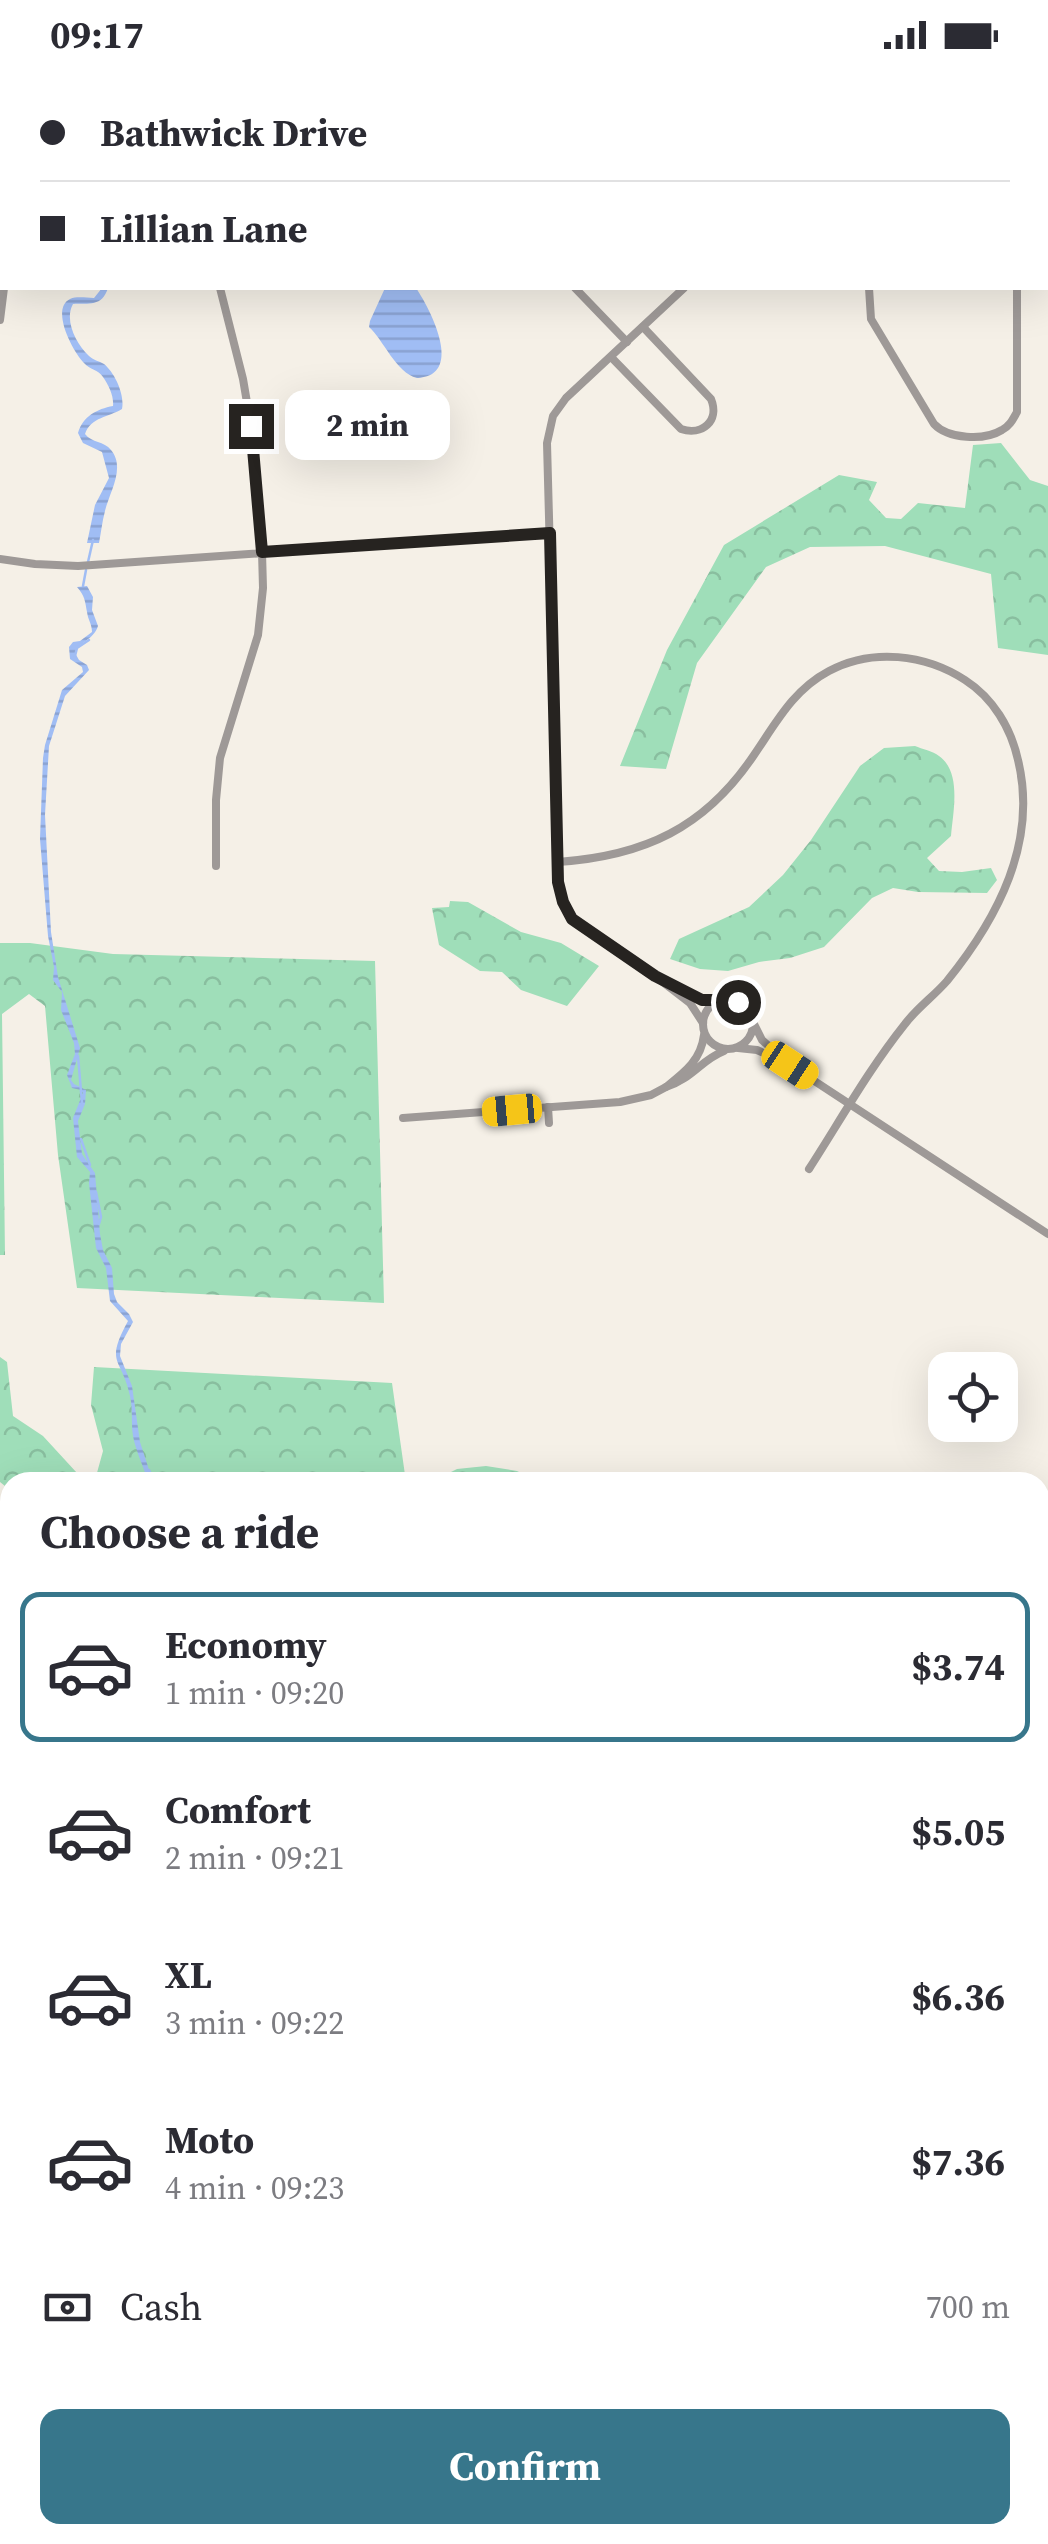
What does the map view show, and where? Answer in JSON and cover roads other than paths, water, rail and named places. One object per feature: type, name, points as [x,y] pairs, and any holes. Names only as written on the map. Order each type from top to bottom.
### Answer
[{"type":"street","points":[[0,320],[4,290]]},
{"type":"street","points":[[216,866],[220,758],[260,624],[262,552],[249,411],[220,290]]},
{"type":"street","points":[[577,290],[627,342]]},
{"type":"street","points":[[682,290],[566,398],[550,423],[547,443],[560,895],[572,919],[690,1003],[714,1045],[757,1050],[790,1065],[1048,1234]]},
{"type":"street","points":[[869,290],[871,319],[934,424],[949,434],[983,436],[1006,428],[1017,412],[1017,290]]},
{"type":"street","points":[[611,356],[681,429],[693,432],[708,426],[715,409],[711,399],[643,326]]},
{"type":"street","points":[[0,559],[78,566],[550,533]]},
{"type":"street","points":[[558,862],[632,851],[691,822],[734,782],[793,698],[837,667],[866,659],[907,658],[946,669],[976,688],[992,704],[1006,725],[1020,768],[1024,815],[1014,869],[996,909],[955,970],[902,1028],[809,1169]]},
{"type":"street","points":[[655,976],[702,1000],[741,1003],[762,1040],[790,1065]]},
{"type":"street","points":[[666,1088],[696,1060],[709,1008],[722,1000]]},
{"type":"street","points":[[403,1118],[634,1100],[687,1078],[715,1054],[742,1045],[750,1037],[752,1017]]},
{"type":"street","points":[[548,1107],[549,1123]]},
{"type":"water","points":[[100,290],[107,290],[94,303],[73,304],[73,332],[84,351],[112,373],[123,403],[122,409],[96,421],[85,434],[108,447],[117,465],[99,543],[87,543],[95,505],[109,478],[102,452],[83,443],[78,433],[91,414],[113,406],[113,399],[101,374],[86,365],[74,350],[62,312],[70,299],[94,298]]},
{"type":"water","points":[[384,290],[417,290],[438,331],[442,356],[439,367],[431,375],[409,375],[369,327]]},
{"type":"water","points":[[87,586],[93,597],[92,610],[98,626],[75,653],[89,670],[65,696],[49,746],[45,815],[51,932],[58,977],[80,1048],[71,1080],[86,1090],[78,1121],[82,1154],[95,1173],[100,1234],[112,1268],[114,1294],[133,1322],[121,1344],[120,1356],[132,1386],[140,1442],[150,1472],[144,1472],[136,1448],[130,1396],[116,1354],[128,1321],[110,1301],[106,1268],[96,1248],[90,1172],[77,1157],[73,1118],[83,1093],[72,1088],[67,1075],[75,1054],[74,1043],[61,1010],[62,992],[53,980],[40,839],[45,745],[62,690],[83,672],[70,659],[69,647],[92,632],[77,587]]},
{"type":"waterway","points":[[88,562],[93,540]]},
{"type":"waterway","points":[[83,586],[86,570]]},
{"type":"waterway","points":[[75,656],[77,648],[89,640]]},
{"type":"waterway","points":[[78,1056],[82,1103]]},
{"type":"waterway","points":[[81,1139],[90,1165]]},
{"type":"waterway","points":[[96,1192],[99,1224]]}]
